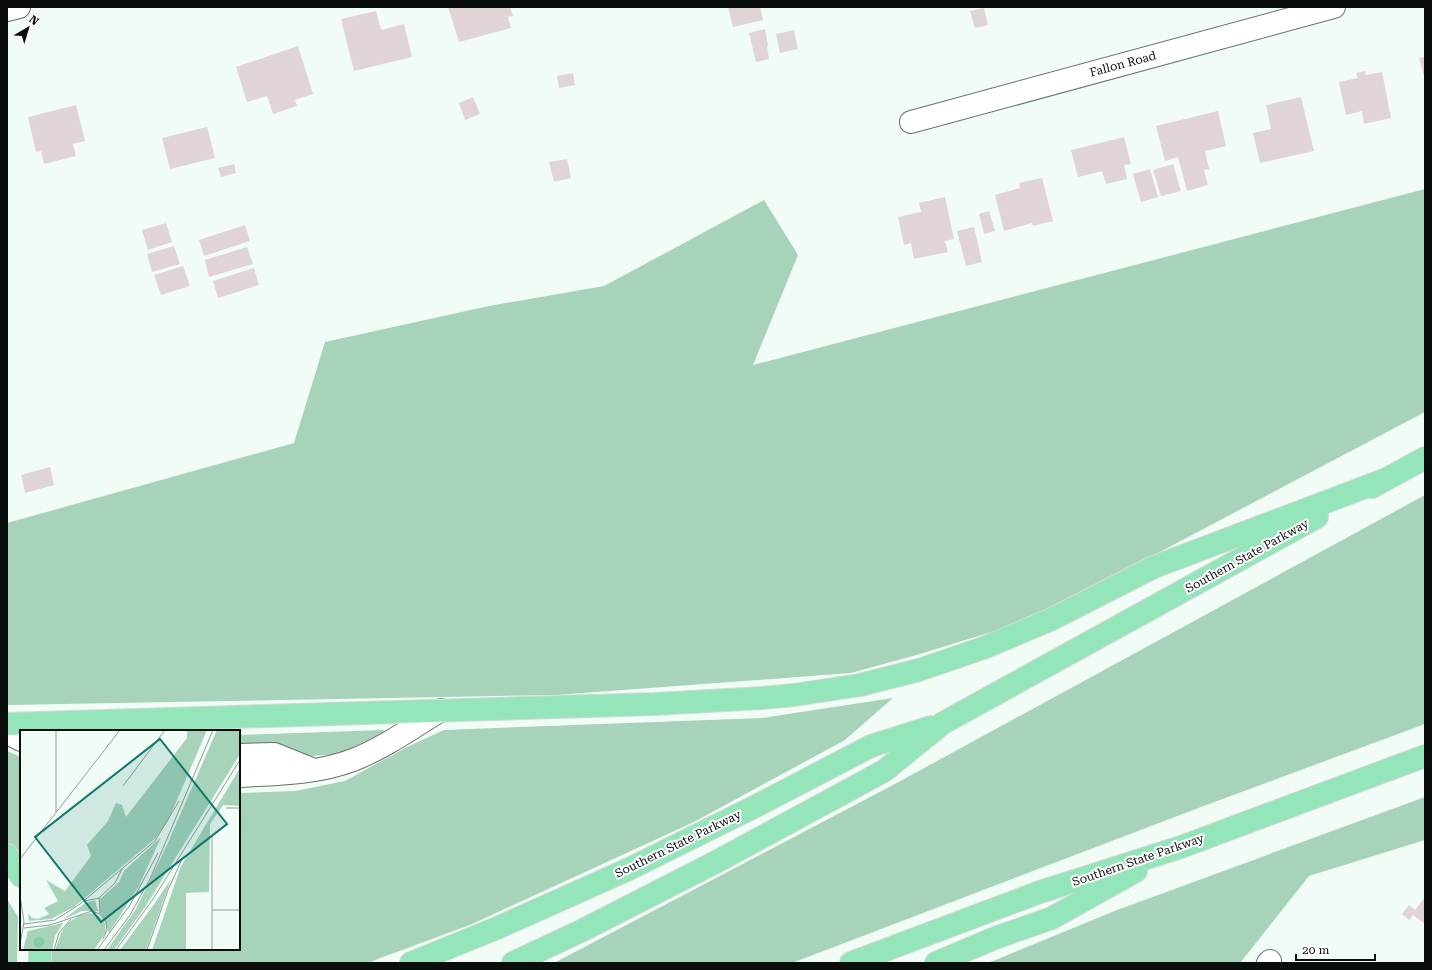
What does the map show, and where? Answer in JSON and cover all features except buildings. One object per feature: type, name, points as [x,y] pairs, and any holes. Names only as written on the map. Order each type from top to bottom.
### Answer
[{"type":"highway","name":"Southern State Parkway","points":[[512,963],[581,931],[716,862],[884,771],[943,723],[1425,458]]},
{"type":"highway","points":[[7,724],[647,704],[762,698],[860,685],[892,678],[951,660],[986,647],[1050,620],[1154,566],[1384,480]]},
{"type":"highway","name":"Southern State Parkway","points":[[411,963],[497,928],[629,869],[758,805],[871,746],[943,723]]},
{"type":"highway","name":"Southern State Parkway","points":[[851,963],[1040,892],[1181,847],[1425,756]]},
{"type":"highway","points":[[936,963],[995,938],[1052,918],[1181,847]]},
{"type":"highway","points":[[7,855],[20,874]]},
{"type":"highway","points":[[40,950],[40,963]]},
{"type":"street","points":[[7,10],[19,7]]},
{"type":"street","name":"Fallon Road","points":[[911,122],[1334,7]]},
{"type":"street","points":[[240,776],[296,774],[315,771],[353,760],[371,752],[441,710]]},
{"type":"street","points":[[7,733],[20,740]]},
{"type":"street","points":[[240,755],[274,754],[315,771]]},
{"type":"green space","points":[[1425,189],[1425,412],[1033,619],[920,654],[851,673],[556,695],[7,705],[7,523],[294,443],[325,342],[489,306],[604,286],[764,200],[798,255],[753,365]]},
{"type":"green space","points":[[1425,495],[1425,724],[1201,807],[792,963],[554,963],[893,785]]},
{"type":"green space","points":[[893,698],[845,740],[694,822],[470,925],[367,963],[50,963],[50,950],[240,950],[240,793],[295,791],[345,781],[407,747],[444,730],[762,718]]},
{"type":"green space","points":[[383,730],[389,735],[353,753],[312,756],[286,750],[240,752],[240,735]]},
{"type":"green space","points":[[7,751],[20,757],[20,858],[7,842]]},
{"type":"green space","points":[[1425,797],[1425,840],[1309,876],[1240,963],[988,963],[1117,910]]},
{"type":"green space","points":[[7,899],[18,917],[17,963],[7,963]]}]
